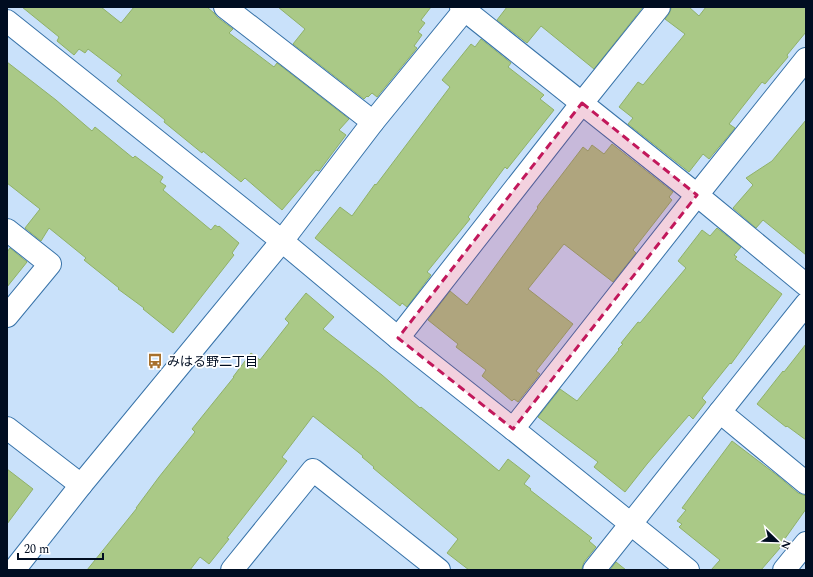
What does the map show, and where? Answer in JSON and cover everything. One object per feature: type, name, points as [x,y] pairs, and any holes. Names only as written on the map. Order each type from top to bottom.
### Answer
[{"type":"street","points":[[225,7],[373,122]]},
{"type":"street","points":[[398,338],[582,103],[660,7]]},
{"type":"street","points":[[14,570],[81,485],[282,241],[373,122],[464,8],[697,194],[806,284]]},
{"type":"street","points":[[7,21],[282,241],[398,338],[688,570]]},
{"type":"street","points":[[513,429],[697,194],[806,59]]},
{"type":"street","points":[[7,230],[50,264],[7,316]]},
{"type":"street","points":[[594,570],[806,304]]},
{"type":"street","points":[[720,412],[806,483]]},
{"type":"street","points":[[7,428],[81,485]]},
{"type":"street","points":[[232,570],[313,470],[439,570]]},
{"type":"street","points":[[784,570],[806,543]]},
{"type":"highlighted area","points":[[582,103],[697,195],[513,429],[398,338]]},
{"type":"building","points":[[22,7],[101,7],[121,23],[134,7],[207,7],[233,29],[229,33],[274,67],[277,63],[349,119],[339,130],[346,135],[319,171],[316,170],[282,210],[245,178],[241,182],[164,122],[165,120],[117,81],[122,75],[88,49],[85,53],[79,49],[74,55],[57,41],[59,37]]},
{"type":"building","points":[[278,7],[431,7],[421,20],[425,23],[418,32],[422,35],[414,46],[417,48],[377,97],[372,93],[364,99],[293,44],[305,29]]},
{"type":"building","points":[[507,7],[643,7],[594,69],[541,26],[527,43],[497,20]]},
{"type":"building","points":[[671,7],[689,7],[699,16],[706,7],[806,7],[806,32],[787,55],[788,57],[765,84],[762,82],[729,124],[735,128],[709,159],[703,154],[689,172],[628,124],[633,118],[619,107],[638,82],[643,85],[685,34],[665,19],[669,14]]},
{"type":"building","points":[[481,39],[511,63],[508,67],[544,95],[540,99],[554,110],[507,169],[505,167],[468,217],[470,219],[427,272],[431,275],[407,307],[402,303],[400,306],[315,238],[340,207],[352,216],[450,87],[442,80],[471,44],[475,47]]},
{"type":"building","points":[[7,62],[56,100],[92,131],[95,127],[133,158],[135,156],[163,177],[160,182],[166,186],[163,190],[211,230],[215,225],[218,227],[219,226],[239,243],[232,253],[234,255],[173,333],[143,309],[144,308],[118,289],[119,288],[84,260],[86,258],[49,228],[41,241],[25,228],[40,209],[7,183]]},
{"type":"building","points":[[806,120],[806,255],[763,220],[756,228],[733,208],[753,185],[746,178],[772,161]]},
{"type":"building","points":[[612,144],[673,192],[669,197],[672,200],[633,250],[636,253],[613,282],[564,244],[528,289],[573,324],[536,371],[540,374],[518,402],[514,399],[512,401],[482,376],[486,370],[456,347],[458,344],[428,320],[450,291],[467,305],[538,208],[537,207],[583,147],[588,151],[592,145],[604,154]]},
{"type":"building","points":[[717,228],[741,247],[734,255],[737,257],[735,259],[782,294],[731,364],[730,363],[702,398],[706,402],[693,419],[689,415],[625,492],[594,467],[598,462],[538,417],[560,389],[577,401],[619,350],[618,349],[623,344],[621,343],[638,322],[640,323],[686,268],[678,261],[702,230],[710,236]]},
{"type":"building","points":[[10,248],[27,262],[7,287],[7,252]]},
{"type":"building","points":[[306,293],[334,317],[323,329],[382,375],[420,408],[421,407],[499,471],[508,459],[530,476],[524,484],[531,489],[530,490],[592,538],[589,541],[596,547],[584,562],[582,570],[469,570],[447,553],[458,539],[373,468],[374,467],[362,457],[363,456],[313,416],[282,457],[287,461],[227,538],[229,539],[209,564],[200,557],[190,570],[87,570],[195,432],[192,429],[234,377],[251,353],[260,360],[289,323],[285,319]]},
{"type":"building","points":[[806,344],[806,440],[787,426],[786,427],[757,404]]},
{"type":"building","points":[[732,441],[798,493],[806,496],[806,509],[779,547],[780,548],[761,570],[711,570],[720,560],[679,527],[682,524],[677,521],[686,510],[682,508]]},
{"type":"building","points":[[7,469],[33,489],[7,524]]},
{"type":"building","points":[[616,562],[626,570],[610,570]]},
{"type":"place","name":"みはる野二丁目","points":[[155,361]]}]
